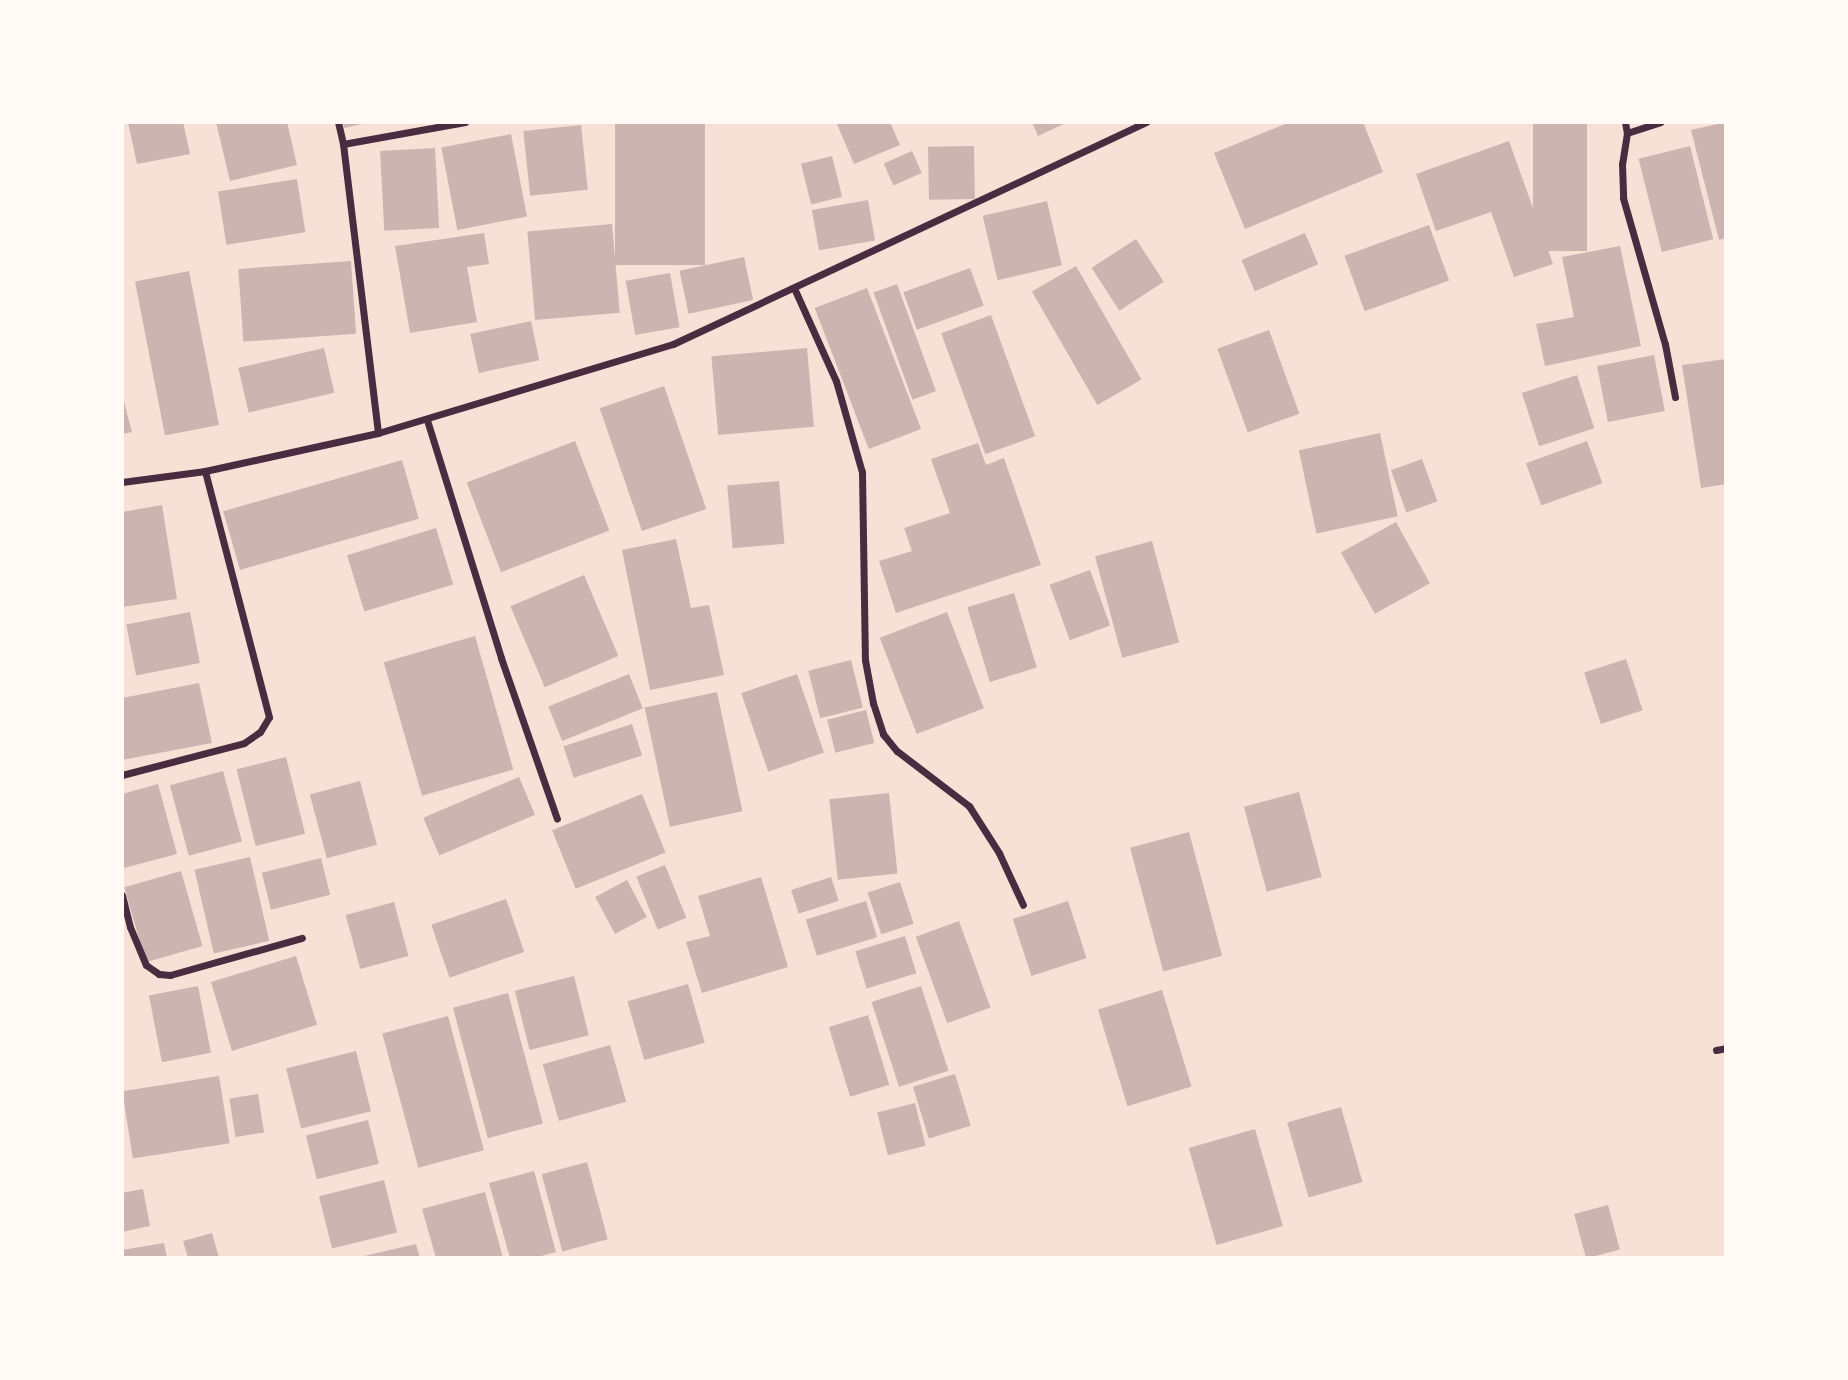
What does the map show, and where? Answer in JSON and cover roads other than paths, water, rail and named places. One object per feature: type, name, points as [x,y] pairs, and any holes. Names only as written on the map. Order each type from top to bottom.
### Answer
[{"type":"street","points":[[338,122],[378,433]]},
{"type":"street","points":[[342,144],[465,122]]},
{"type":"street","points":[[122,482],[205,471],[378,433],[673,344],[1146,122]]},
{"type":"street","points":[[1625,122],[1627,133],[1622,164],[1623,198],[1665,344],[1675,397]]},
{"type":"street","points":[[1627,133],[1660,122]]},
{"type":"street","points":[[794,288],[836,381],[862,472],[865,660],[883,734],[897,751],[969,806],[999,853],[1023,905]]},
{"type":"street","points":[[427,419],[501,658],[557,819]]},
{"type":"street","points":[[122,775],[244,743],[260,732],[269,717],[205,471]]},
{"type":"street","points":[[122,895],[130,926],[146,965],[159,974],[170,975],[302,938]]},
{"type":"street","points":[[1716,1050],[1726,1048]]}]
